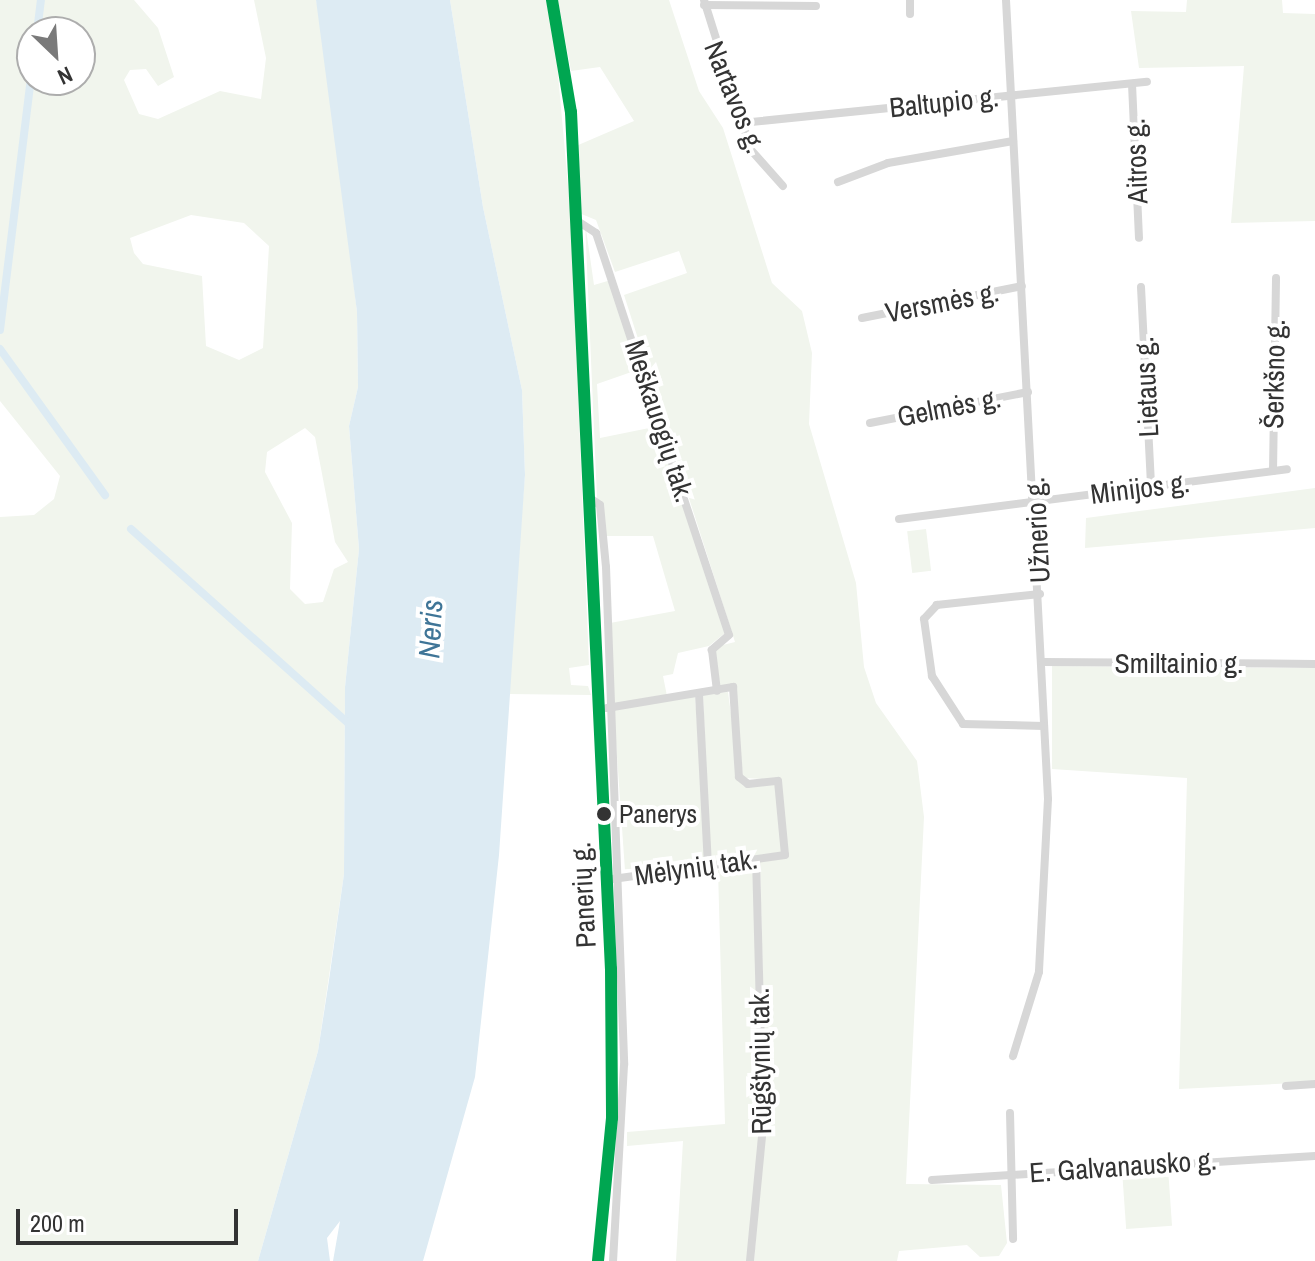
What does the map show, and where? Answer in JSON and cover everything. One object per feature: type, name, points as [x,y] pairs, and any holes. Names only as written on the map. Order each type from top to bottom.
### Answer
[{"type":"main road","name":"Panerių g.","points":[[552,0],[571,112],[612,879],[612,1104],[598,1261]]},
{"type":"street","points":[[910,0],[910,14]]},
{"type":"street","name":"Užnerio g.","points":[[1006,0],[1040,594],[1044,726],[1039,972],[1013,1056]]},
{"type":"street","points":[[704,2],[816,6]]},
{"type":"street","name":"Nartavos g.","points":[[704,2],[751,150],[783,186]]},
{"type":"street","name":"Baltupio g.","points":[[741,123],[1147,82]]},
{"type":"street","name":"Aitros g.","points":[[1132,84],[1139,238]]},
{"type":"street","points":[[838,182],[888,163],[1013,141]]},
{"type":"street","name":"Meškauogių tak.","points":[[576,220],[596,233],[729,635],[712,650],[717,691]]},
{"type":"street","name":"Šerkšno g.","points":[[1273,471],[1276,278]]},
{"type":"street","name":"Versmės g.","points":[[862,318],[1022,286]]},
{"type":"street","name":"Lietaus g.","points":[[1141,287],[1151,487]]},
{"type":"street","name":"Gelmės g.","points":[[870,423],[1028,392]]},
{"type":"street","name":"Minijos g.","points":[[899,519],[1287,469]]},
{"type":"street","points":[[1040,594],[937,605],[924,619],[932,676],[963,724],[1044,726]]},
{"type":"street","name":"Smiltainio g.","points":[[1043,662],[1315,664]]},
{"type":"street","name":"Mėlynių tak.","points":[[612,879],[785,855],[778,781],[748,784],[739,777],[733,687],[717,691]]},
{"type":"street","points":[[604,709],[717,691]]},
{"type":"street","points":[[699,694],[708,866]]},
{"type":"street","name":"Rūgštynių tak.","points":[[750,1261],[763,1125],[756,860]]},
{"type":"street","points":[[612,879],[625,1119],[613,1261]]},
{"type":"street","points":[[1286,1086],[1315,1084]]},
{"type":"street","points":[[1010,1113],[1013,1239]]},
{"type":"street","name":"E. Galvanausko g.","points":[[932,1180],[1315,1156]]},
{"type":"shaded area","points":[[0,0],[134,0],[158,28],[174,77],[158,86],[146,69],[130,70],[124,80],[139,114],[158,119],[220,91],[261,99],[266,58],[254,0],[316,0],[325,41],[357,312],[358,387],[349,426],[359,549],[345,687],[344,874],[318,1051],[258,1261],[0,1261],[0,517],[34,515],[54,499],[60,476],[0,401]],"holes":[[[191,215],[244,223],[269,246],[263,348],[239,360],[206,346],[202,276],[143,264],[134,253],[130,238]],[[305,428],[315,437],[335,542],[348,562],[334,569],[323,602],[305,604],[290,589],[292,523],[265,472],[267,452]]]},
{"type":"shaded area","points":[[450,0],[546,0],[555,41],[571,219],[589,665],[569,668],[571,685],[588,686],[591,695],[506,694],[525,475],[522,390],[483,207]]},
{"type":"shaded area","points":[[558,0],[669,0],[699,91],[723,128],[772,283],[802,311],[812,353],[809,424],[856,583],[864,667],[876,703],[917,761],[924,817],[906,1184],[1001,1185],[1007,1243],[999,1256],[980,1257],[967,1245],[899,1251],[897,1261],[754,1261],[766,1112],[760,862],[787,857],[781,780],[743,778],[735,692],[720,686],[715,647],[735,642],[624,295],[687,273],[679,251],[615,272],[596,220],[579,213],[576,146],[634,121],[600,67],[571,71]]},
{"type":"shaded area","points":[[1187,0],[1282,0],[1283,13],[1315,14],[1315,221],[1231,223],[1244,66],[1139,68],[1131,11],[1186,12]]},
{"type":"shaded area","points":[[585,222],[594,285],[611,280],[640,369],[597,384],[600,438],[659,426],[725,633],[709,646],[678,653],[673,674],[663,676],[667,696],[614,704],[610,623],[675,611],[653,536],[606,536],[597,498]]},
{"type":"shaded area","points":[[1315,488],[1315,528],[1085,548],[1086,518]]},
{"type":"shaded area","points":[[926,529],[931,571],[912,573],[907,531]]},
{"type":"shaded area","points":[[1052,666],[1315,668],[1315,1082],[1179,1089],[1187,778],[1052,769]]},
{"type":"shaded area","points":[[728,692],[740,781],[775,784],[782,853],[710,864],[703,694]]},
{"type":"shaded area","points":[[695,696],[707,864],[625,869],[613,702]]},
{"type":"shaded area","points":[[753,864],[760,1133],[747,1261],[676,1261],[683,1141],[627,1146],[627,1132],[725,1124],[718,870]]},
{"type":"shaded area","points":[[1168,1168],[1172,1226],[1126,1229],[1122,1171]]},
{"type":"water","name":"Neris","points":[[316,0],[450,0],[483,207],[522,390],[525,475],[499,855],[475,1077],[423,1261],[333,1261],[340,1221],[327,1238],[330,1261],[258,1261],[318,1051],[329,980],[344,874],[345,687],[359,549],[349,426],[358,387],[357,312]]},
{"type":"waterway","points":[[39,16],[41,0]]},
{"type":"waterway","points":[[0,330],[29,96]]},
{"type":"waterway","points":[[0,349],[105,495]]},
{"type":"waterway","points":[[131,529],[351,726]]},
{"type":"transit line","points":[[552,0],[571,112],[611,969],[612,1118],[598,1261]]},
{"type":"place","name":"Panerys","points":[[604,814]]}]
